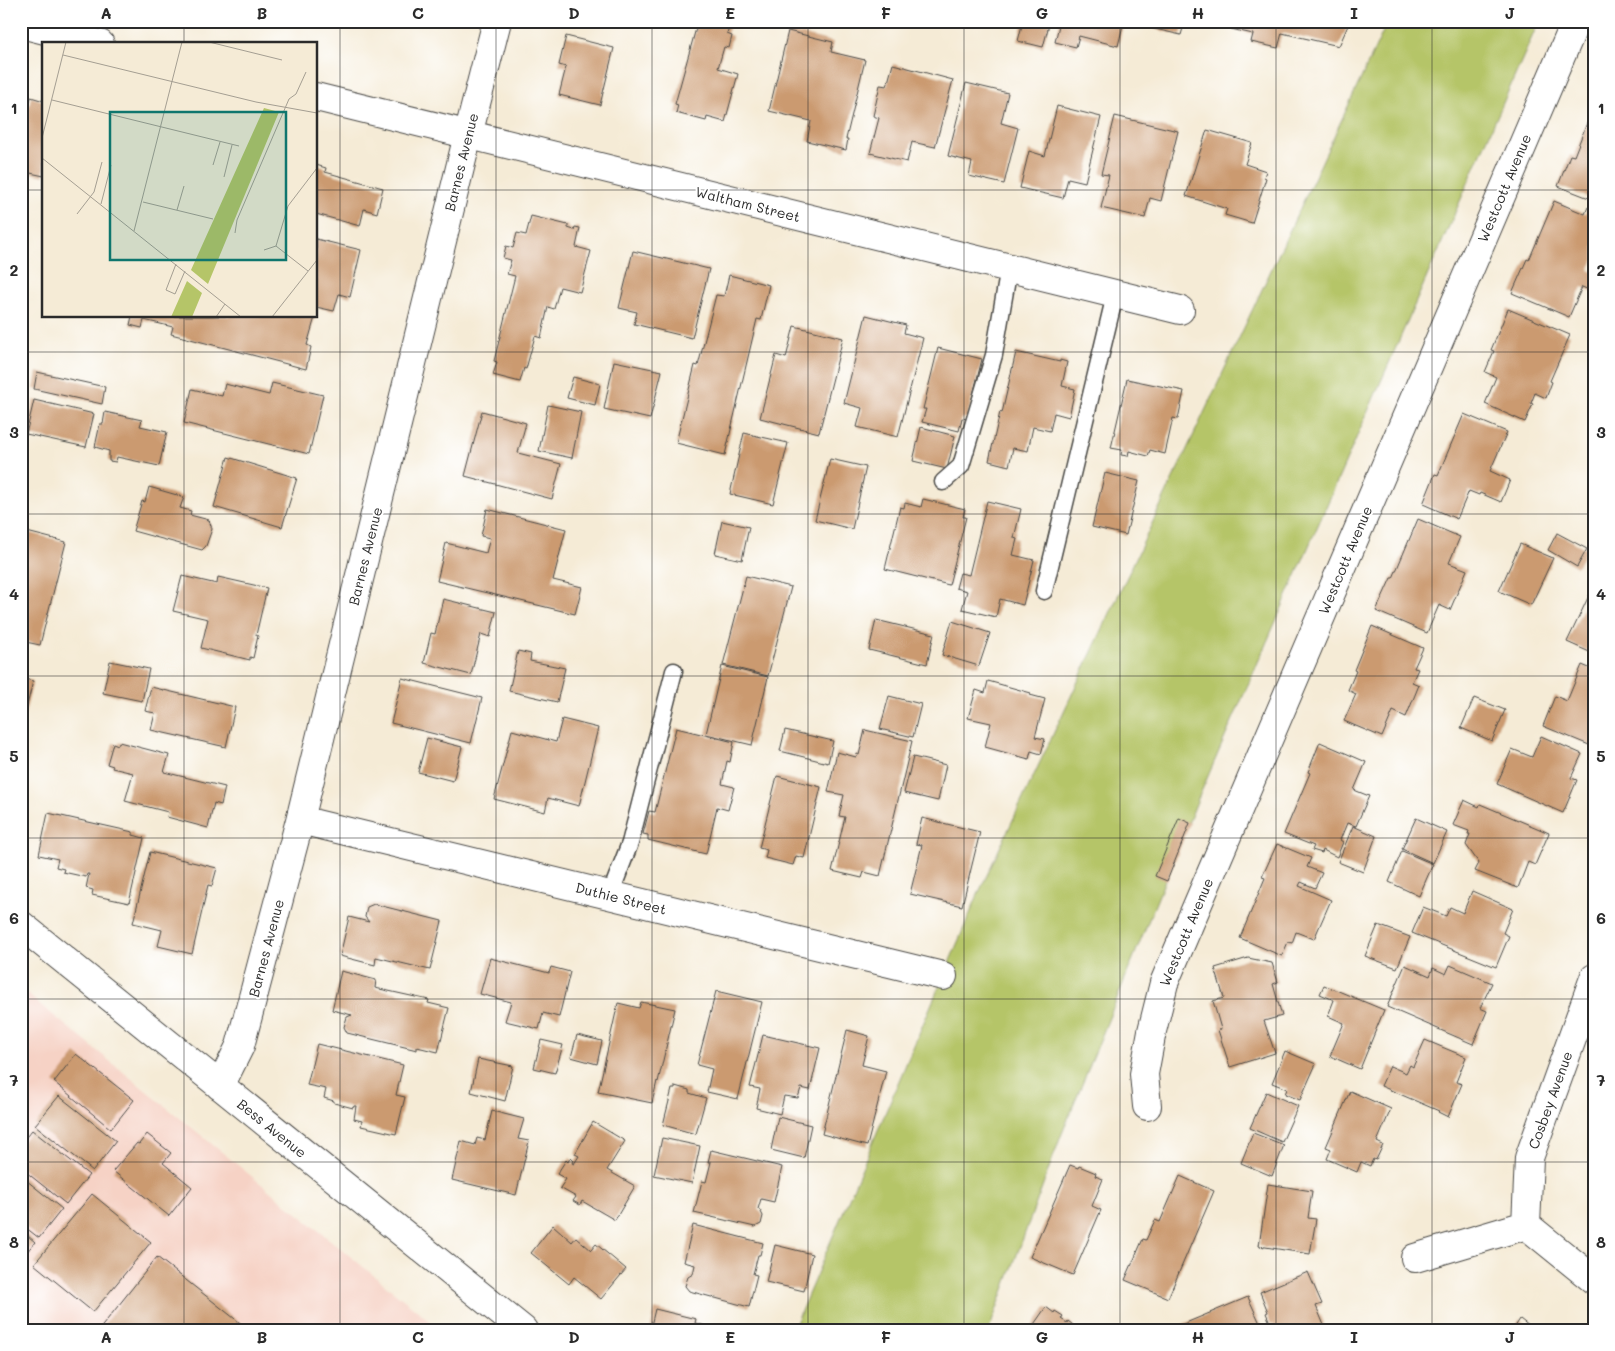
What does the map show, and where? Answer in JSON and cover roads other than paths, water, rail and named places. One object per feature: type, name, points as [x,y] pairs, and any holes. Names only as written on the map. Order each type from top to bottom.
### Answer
[{"type":"street","name":"Barnes Avenue","points":[[220,1086],[240,1046],[300,820],[468,135],[498,21]]},
{"type":"street","name":"Westcott Avenue","points":[[1147,1106],[1144,1074],[1164,983],[1576,21]]},
{"type":"street","points":[[21,24],[92,42]]},
{"type":"street","name":"Waltham Street","points":[[318,98],[1180,310]]},
{"type":"street","name":"Duthie Street","points":[[300,820],[943,976]]},
{"type":"street","name":"Bess Avenue","points":[[21,925],[523,1330]]},
{"type":"street","name":"Cosbey Avenue","points":[[1526,1225],[1529,1158],[1594,978]]},
{"type":"street","points":[[1415,1258],[1526,1225],[1594,1280]]},
{"type":"lane","points":[[943,482],[961,466],[994,355],[1010,268]]},
{"type":"lane","points":[[1044,591],[1115,294]]},
{"type":"lane","points":[[610,895],[630,843],[674,671]]}]
